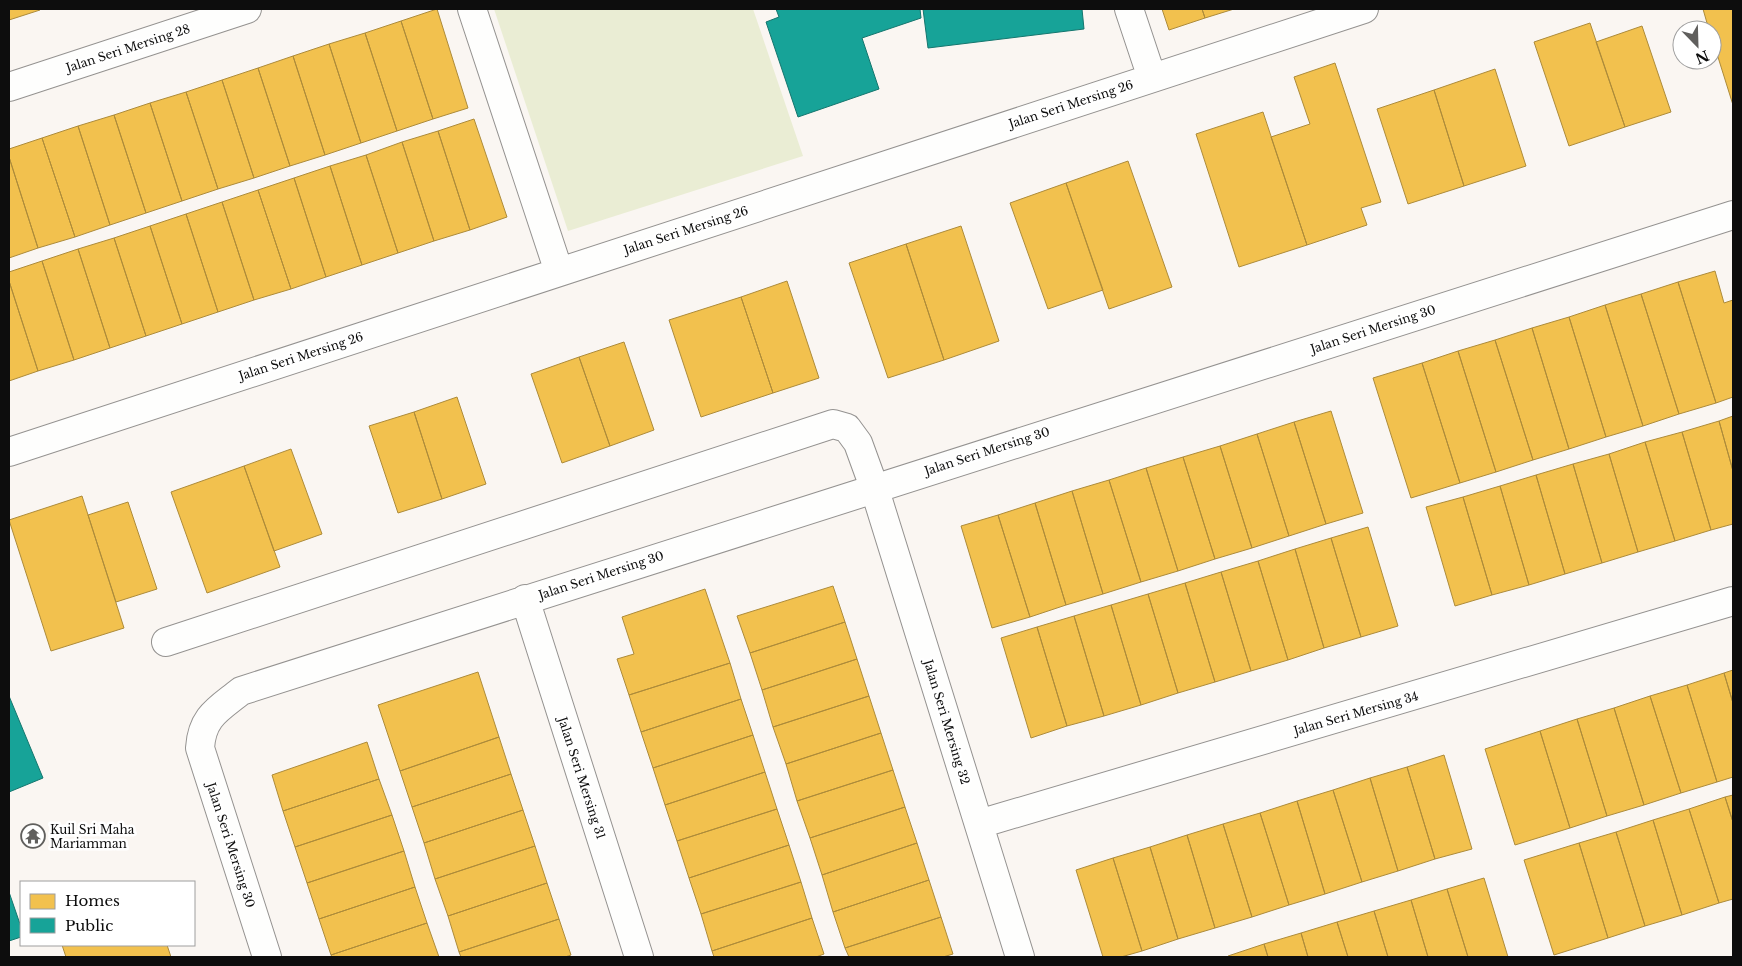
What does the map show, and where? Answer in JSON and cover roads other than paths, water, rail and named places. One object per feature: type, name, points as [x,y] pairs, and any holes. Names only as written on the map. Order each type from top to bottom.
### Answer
[{"type":"street","name":"Jalan Seri Mersing 28","points":[[9,87],[247,9]]},
{"type":"street","points":[[472,9],[558,272]]},
{"type":"street","points":[[1129,9],[1152,78]]},
{"type":"street","name":"Jalan Seri Mersing 26","points":[[9,452],[1364,9]]},
{"type":"street","name":"Jalan Seri Mersing 30","points":[[267,957],[200,748],[201,732],[210,716],[241,691],[874,487],[1733,215]]},
{"type":"street","name":"Jalan Seri Mersing 32","points":[[166,642],[833,424],[847,428],[858,443],[874,487],[1020,957]]},
{"type":"street","name":"Jalan Seri Mersing 31","points":[[525,599],[638,957]]},
{"type":"street","name":"Jalan Seri Mersing 34","points":[[979,824],[1733,601]]},
{"type":"place","name":"Kuil Sri Maha Mariamman","points":[[33,836]]}]
